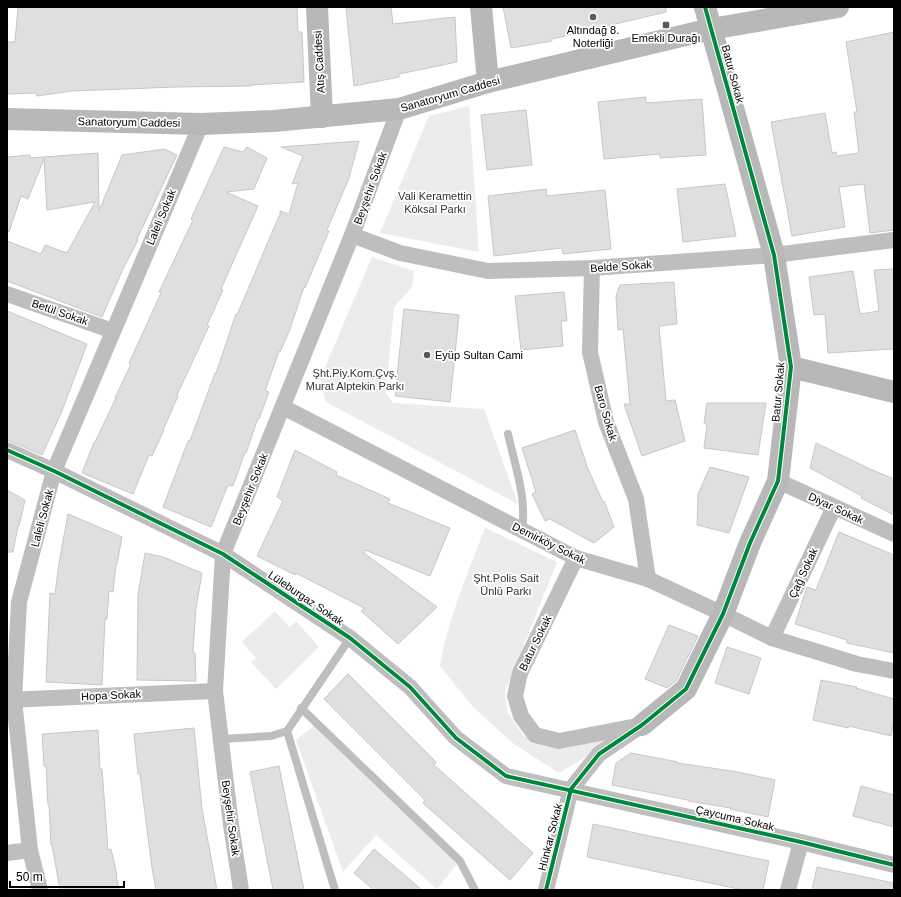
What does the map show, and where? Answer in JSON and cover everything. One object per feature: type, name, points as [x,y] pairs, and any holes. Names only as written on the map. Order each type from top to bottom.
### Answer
[{"type":"street","name":"Atış Caddesi","points":[[317,7],[322,117]]},
{"type":"street","points":[[481,7],[488,82]]},
{"type":"street","name":"Batur Sokak","points":[[576,558],[520,673],[515,696],[522,716],[535,735],[560,741],[642,725],[686,689],[723,614],[750,543],[778,481],[791,367],[774,255],[705,7]]},
{"type":"street","name":"Sanatoryum Caddesi","points":[[7,120],[200,124],[274,121],[399,109],[488,82],[711,29],[838,7]]},
{"type":"street","name":"Beyşehir Sokak","points":[[241,890],[231,825],[215,691],[223,554],[352,235],[399,109]]},
{"type":"street","name":"Laleli Sokak","points":[[40,890],[30,850],[11,700],[19,602],[54,471],[200,124]]},
{"type":"street","name":"Belde Sokak","points":[[352,235],[400,253],[488,271],[592,268],[774,255],[894,240]]},
{"type":"street","name":"Baro Sokak","points":[[592,268],[590,352],[606,422],[636,499],[648,579]]},
{"type":"street","name":"Betül Sokak","points":[[7,294],[113,331]]},
{"type":"street","points":[[791,367],[894,392]]},
{"type":"street","name":"Demirköy Sokak","points":[[283,407],[576,558],[648,579],[772,638],[857,664],[894,671]]},
{"type":"street","name":"Lüleburgaz Sokak","points":[[7,450],[54,471],[223,554],[350,638],[410,687],[456,738],[506,776],[571,789]]},
{"type":"street","name":"Diyar Sokak","points":[[778,481],[894,534]]},
{"type":"street","name":"Çağ Sokak","points":[[772,638],[834,507]]},
{"type":"street","name":"Hopa Sokak","points":[[11,700],[215,691]]},
{"type":"street","name":"Hünkar Sokak","points":[[546,890],[571,789],[599,754],[642,725]]},
{"type":"street","name":"Çaycuma Sokak","points":[[571,789],[894,865]]},
{"type":"street","points":[[788,890],[801,842]]},
{"type":"street","points":[[7,853],[30,850]]},
{"type":"lane","points":[[508,434],[523,498],[524,520],[522,530]]},
{"type":"lane","points":[[221,739],[272,736],[287,731],[301,708],[350,638]]},
{"type":"lane","points":[[301,708],[460,861],[475,890]]},
{"type":"lane","points":[[287,731],[335,890]]},
{"type":"green space","name":"Vali Keramettin Köksal Parkı","points":[[469,106],[479,252],[380,233],[429,116]]},
{"type":"green space","name":"Şht.Piy.Kom.Çvş. Murat Alptekin Parkı","points":[[372,257],[414,271],[412,287],[394,307],[386,393],[393,403],[484,409],[518,504],[326,402],[320,379]]},
{"type":"green space","name":"Şht.Polis Sait Ünlü Parkı","points":[[485,528],[557,562],[505,692],[507,712],[524,736],[544,746],[563,749],[591,741],[608,739],[589,755],[559,773],[514,744],[473,707],[440,666],[453,613]]},
{"type":"green space","points":[[275,611],[290,627],[296,621],[319,647],[276,689],[251,662],[256,658],[242,642]]},
{"type":"green space","points":[[315,725],[457,864],[437,889],[376,835],[343,872],[296,740]]},
{"type":"building","points":[[18,7],[297,7],[298,32],[302,32],[304,82],[251,86],[72,91],[37,96],[36,93],[7,94],[7,42],[15,42]]},
{"type":"building","points":[[346,7],[391,7],[393,24],[455,17],[457,62],[399,74],[399,77],[354,86]]},
{"type":"building","points":[[503,7],[666,7],[666,12],[552,39],[552,41],[511,48]]},
{"type":"building","points":[[894,32],[894,230],[870,233],[864,184],[839,187],[845,227],[792,236],[771,122],[825,113],[832,153],[836,152],[837,156],[859,153],[854,112],[857,112],[846,42]]},
{"type":"building","points":[[646,97],[646,103],[702,99],[706,155],[660,158],[660,154],[604,159],[598,102]]},
{"type":"building","points":[[526,110],[532,165],[487,170],[481,115]]},
{"type":"building","points":[[359,141],[349,178],[327,230],[329,231],[305,288],[304,287],[289,332],[280,352],[279,351],[265,391],[269,392],[233,486],[228,485],[211,527],[163,507],[216,373],[236,314],[237,315],[280,216],[280,211],[289,214],[298,183],[292,184],[303,156],[281,147]]},
{"type":"building","points":[[224,147],[243,152],[247,147],[267,158],[254,189],[226,192],[258,206],[221,289],[223,290],[207,325],[209,326],[177,395],[178,396],[164,430],[152,456],[149,455],[133,494],[82,473],[94,442],[131,364],[129,363],[161,293],[159,292],[193,220],[191,219]]},
{"type":"building","points":[[164,149],[177,155],[102,317],[7,281],[7,241],[41,254],[45,245],[67,253],[95,202],[47,210],[44,159],[28,199],[21,196],[9,232],[7,231],[7,157],[30,155],[30,158],[98,153],[99,211],[122,155]]},
{"type":"building","points":[[725,184],[736,236],[683,242],[677,189]]},
{"type":"building","points":[[546,189],[547,196],[605,190],[611,249],[563,254],[562,248],[494,256],[488,196]]},
{"type":"building","points":[[894,269],[894,349],[828,353],[825,314],[814,315],[809,277],[853,271],[860,314],[879,311],[874,270]]},
{"type":"building","points":[[674,282],[677,324],[659,326],[666,401],[675,400],[685,441],[642,456],[624,404],[630,404],[623,329],[618,330],[616,296],[620,285]]},
{"type":"building","points":[[564,292],[567,321],[561,321],[563,346],[521,350],[515,296]]},
{"type":"building","name":"Eyüp Sultan Cami","points":[[404,309],[459,315],[450,402],[395,396]]},
{"type":"building","points":[[7,311],[87,344],[62,411],[42,455],[7,440]]},
{"type":"building","points":[[707,403],[766,403],[758,455],[704,448],[707,425],[704,423]]},
{"type":"building","points":[[575,430],[588,469],[603,502],[604,501],[614,527],[594,543],[550,519],[545,521],[532,494],[536,492],[522,448]]},
{"type":"building","points":[[816,443],[894,479],[894,515],[861,498],[862,496],[810,468]]},
{"type":"building","points":[[295,450],[337,472],[336,475],[390,499],[388,503],[450,528],[430,576],[365,550],[364,553],[437,607],[398,644],[361,611],[364,608],[296,573],[295,575],[257,556],[283,501],[277,497]]},
{"type":"building","points":[[710,467],[749,477],[729,533],[697,525],[698,494]]},
{"type":"building","points":[[7,490],[25,500],[13,552],[7,552]]},
{"type":"building","points":[[68,514],[122,537],[116,564],[113,592],[109,591],[107,619],[105,619],[102,685],[46,682],[50,593],[55,594]]},
{"type":"building","points":[[839,532],[894,555],[894,653],[847,643],[847,640],[795,624],[807,587],[816,590]]},
{"type":"building","points":[[145,553],[163,557],[202,573],[196,608],[193,652],[195,653],[196,681],[137,680],[138,595]]},
{"type":"building","points":[[669,625],[698,636],[676,681],[667,688],[645,679]]},
{"type":"building","points":[[727,647],[761,658],[749,694],[715,683]]},
{"type":"building","points":[[348,674],[436,762],[434,765],[533,853],[510,880],[423,803],[425,800],[324,699]]},
{"type":"building","points":[[821,680],[857,687],[856,688],[894,699],[894,720],[891,736],[849,726],[848,728],[813,720]]},
{"type":"building","points":[[194,728],[202,809],[217,890],[156,890],[140,774],[138,774],[134,734]]},
{"type":"building","points":[[98,730],[100,769],[102,769],[108,850],[111,849],[119,890],[60,890],[51,845],[46,766],[44,766],[42,734]]},
{"type":"building","points":[[631,753],[775,780],[768,817],[730,809],[731,808],[688,801],[612,785],[616,763]]},
{"type":"building","points":[[279,766],[304,890],[273,890],[250,772]]},
{"type":"building","points":[[861,786],[894,795],[894,827],[853,816]]},
{"type":"building","points":[[593,824],[769,861],[763,890],[743,890],[587,857]]},
{"type":"building","points":[[374,849],[422,890],[374,890],[354,873]]},
{"type":"building","points":[[817,867],[894,883],[894,890],[812,890]]},
{"type":"cycle path","points":[[546,890],[571,789],[599,754],[642,725],[686,689],[723,614],[750,543],[778,481],[791,367],[774,255],[705,7]]},
{"type":"cycle path","points":[[7,450],[54,471],[223,554],[350,638],[410,687],[456,738],[506,776],[801,842],[894,865]]},
{"type":"place","name":"Altındağ 8. Noterliği","points":[[593,17]]},
{"type":"place","name":"Emekli Durağı","points":[[666,25]]},
{"type":"place","name":"Eyüp Sultan Cami","points":[[427,355]]}]
